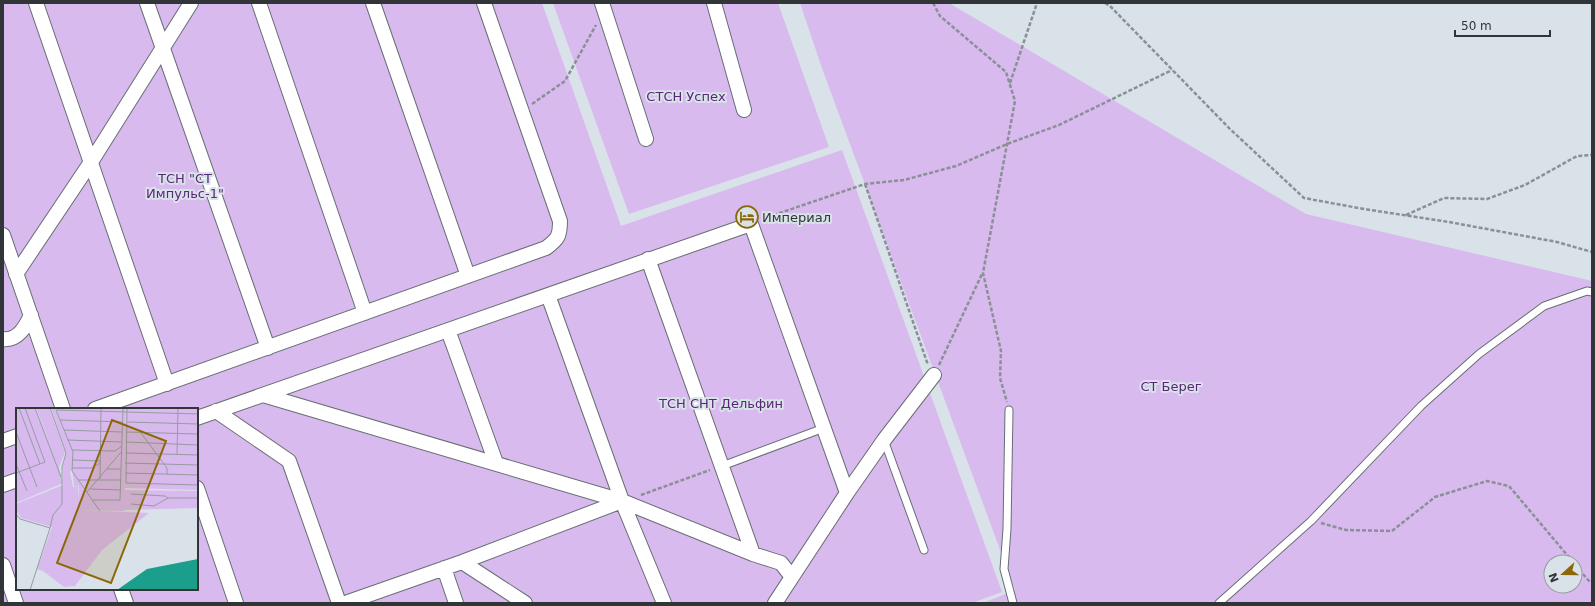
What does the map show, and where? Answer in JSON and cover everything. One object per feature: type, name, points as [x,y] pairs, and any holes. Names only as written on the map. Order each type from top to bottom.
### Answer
[{"type":"street","points":[[36,3],[167,384]]},
{"type":"street","points":[[146,3],[268,348]]},
{"type":"street","points":[[16,274],[91,162],[191,3]]},
{"type":"street","points":[[259,3],[365,313]]},
{"type":"street","points":[[373,3],[468,276]]},
{"type":"street","points":[[99,408],[546,248],[555,241],[560,232],[560,221],[484,3]]},
{"type":"street","points":[[714,3],[744,110]]},
{"type":"street","points":[[603,6],[646,139]]},
{"type":"street","points":[[198,418],[750,224],[847,493]]},
{"type":"street","points":[[3,235],[63,408]]},
{"type":"street","points":[[648,259],[753,554]]},
{"type":"street","points":[[548,295],[622,501],[664,603]]},
{"type":"street","points":[[3,339],[6,340],[18,335],[26,327],[31,315]]},
{"type":"street","points":[[448,330],[496,463]]},
{"type":"street","points":[[775,603],[847,493],[884,440],[934,375]]},
{"type":"street","points":[[264,395],[622,501],[753,554],[781,563],[792,577]]},
{"type":"street","points":[[216,411],[289,462],[339,603]]},
{"type":"street","points":[[3,441],[16,436]]},
{"type":"street","points":[[3,485],[16,480]]},
{"type":"street","points":[[198,491],[236,603]]},
{"type":"street","points":[[345,603],[462,562],[622,501]]},
{"type":"street","points":[[462,562],[525,603]]},
{"type":"street","points":[[3,566],[16,603]]},
{"type":"street","points":[[444,568],[456,603]]},
{"type":"street","points":[[121,590],[126,603]]},
{"type":"lane","points":[[1219,603],[1311,521],[1421,406],[1479,354],[1544,306],[1587,291],[1592,292]]},
{"type":"lane","points":[[1010,410],[1007,530],[1004,569],[1013,603]]},
{"type":"lane","points":[[722,466],[824,428]]},
{"type":"lane","points":[[884,440],[924,550]]},
{"type":"path","points":[[865,184],[929,369],[934,375],[982,273],[1015,101],[1006,72],[940,16],[933,3]]},
{"type":"path","points":[[1010,83],[1037,3]]},
{"type":"path","points":[[1105,3],[1110,6],[1230,130],[1304,198],[1364,210],[1449,222],[1557,242],[1592,252]]},
{"type":"path","points":[[522,112],[565,81],[603,6]]},
{"type":"path","points":[[750,224],[865,184],[904,180],[956,166],[1007,144],[1059,125],[1172,70]]},
{"type":"path","points":[[1406,215],[1444,198],[1487,199],[1525,185],[1577,156],[1592,155]]},
{"type":"path","points":[[982,273],[1001,351],[1000,378],[1010,410]]},
{"type":"path","points":[[622,501],[722,466]]},
{"type":"path","points":[[1311,521],[1346,530],[1392,531],[1435,497],[1487,481],[1509,486],[1566,554]]},
{"type":"path","points":[[1583,574],[1590,582]]},
{"type":"green space","points":[[3,3],[542,3],[621,226],[842,150],[1002,592],[972,603],[3,603]]},
{"type":"green space","name":"СТСН Успех","points":[[553,3],[778,3],[829,147],[629,214]]},
{"type":"green space","name":"СТ Берег","points":[[800,3],[949,3],[1306,214],[1592,281],[1592,603],[983,603],[1015,590],[823,71]]},
{"type":"place","name":"Империал","points":[[747,217]]},
{"type":"park label","name":"ТСН \"СТ Импульс-1\"","points":[[185,186]]},
{"type":"park label","name":"ТСН СНТ Дельфин","points":[[721,403]]}]
